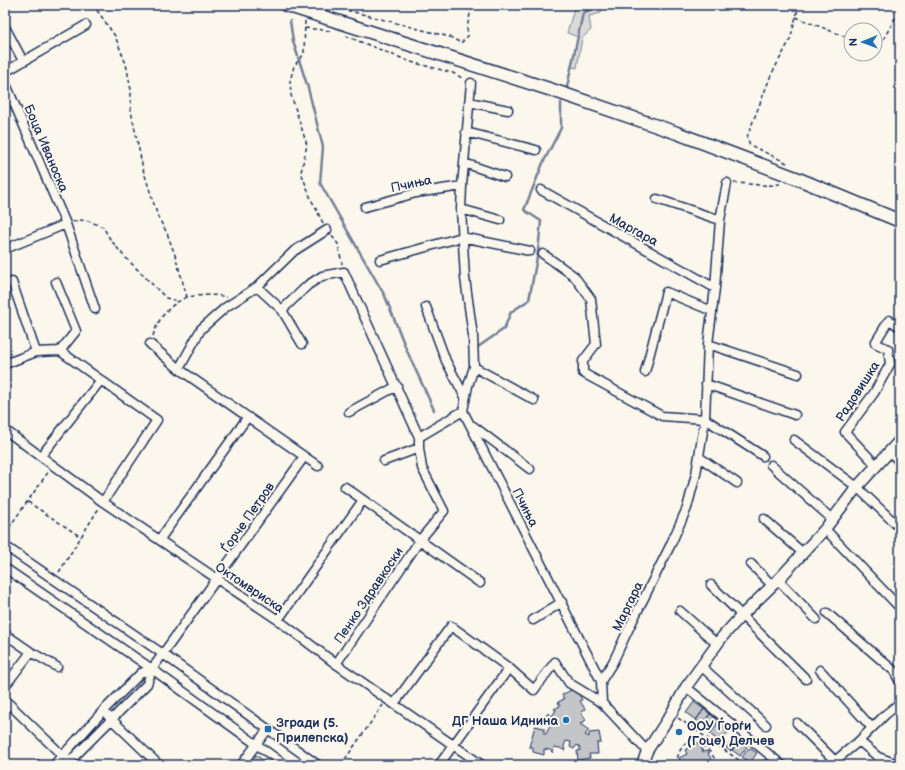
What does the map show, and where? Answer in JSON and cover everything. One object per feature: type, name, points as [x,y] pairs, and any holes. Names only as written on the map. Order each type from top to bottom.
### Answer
[{"type":"main road","points":[[286,5],[566,95],[677,133],[796,178],[900,221]]},
{"type":"street","points":[[5,72],[86,25]]},
{"type":"street","points":[[5,27],[23,61]]},
{"type":"street","name":"Боца Иваноска","points":[[5,82],[66,224],[95,309]]},
{"type":"street","points":[[419,437],[463,411],[474,367],[473,336],[465,278],[461,209],[471,83]]},
{"type":"street","points":[[469,102],[508,110]]},
{"type":"street","points":[[466,132],[536,150]]},
{"type":"street","points":[[464,164],[505,177]]},
{"type":"street","name":"Маргара","points":[[602,680],[613,662],[670,546],[684,514],[696,474],[705,419],[708,344],[715,288],[720,220],[727,183]]},
{"type":"street","name":"Пчиња","points":[[365,207],[416,193],[462,186]]},
{"type":"street","name":"Маргара","points":[[541,190],[715,288]]},
{"type":"street","points":[[657,199],[720,220]]},
{"type":"street","points":[[461,209],[500,220]]},
{"type":"street","points":[[5,249],[66,224]]},
{"type":"street","points":[[179,369],[201,328],[226,307],[257,287],[294,251],[327,230]]},
{"type":"street","points":[[380,260],[462,237],[530,251]]},
{"type":"street","points":[[543,254],[574,276],[591,299],[596,344],[583,360],[583,373],[662,416],[705,419],[763,456]]},
{"type":"street","points":[[282,310],[308,285],[322,276],[344,272],[419,437],[422,468],[444,511],[420,540]]},
{"type":"street","points":[[12,282],[36,352]]},
{"type":"street","points":[[56,282],[76,331],[60,351]]},
{"type":"street","points":[[257,287],[282,310],[302,344]]},
{"type":"street","points":[[645,372],[666,292],[712,311]]},
{"type":"street","points":[[426,307],[446,361],[466,397]]},
{"type":"street","name":"Радовишка","points":[[877,466],[845,432],[874,393],[890,364],[888,349],[875,343],[889,320],[900,327]]},
{"type":"street","points":[[150,344],[179,369],[318,466]]},
{"type":"street","points":[[708,344],[798,374]]},
{"type":"street","points":[[5,364],[36,352],[60,351],[157,420],[103,502]]},
{"type":"street","points":[[474,367],[534,400]]},
{"type":"street","points":[[41,456],[101,380]]},
{"type":"street","points":[[706,384],[795,415]]},
{"type":"street","points":[[349,412],[397,386]]},
{"type":"street","name":"Пчиња","points":[[463,411],[602,680]]},
{"type":"street","points":[[160,539],[248,418]]},
{"type":"street","name":"Пчиња","points":[[470,424],[530,469]]},
{"type":"street","name":"Октомвриска","points":[[5,430],[103,502],[278,620],[336,664],[482,765]]},
{"type":"street","points":[[794,440],[857,487],[900,528]]},
{"type":"street","points":[[642,765],[647,751],[671,714],[686,687],[717,644],[742,615],[825,529],[857,487],[900,440]]},
{"type":"street","points":[[384,461],[419,448]]},
{"type":"street","points":[[890,452],[900,462]]},
{"type":"street","name":"Ѓорче Петров","points":[[69,764],[111,719],[147,684],[152,669],[304,457]]},
{"type":"street","points":[[699,457],[737,483]]},
{"type":"street","points":[[771,464],[832,519]]},
{"type":"street","name":"Пенко Здравкоски","points":[[345,487],[480,583]]},
{"type":"street","points":[[278,620],[363,500]]},
{"type":"street","points":[[764,519],[803,553]]},
{"type":"street","points":[[825,529],[900,608]]},
{"type":"street","name":"Пенко Здравкоски","points":[[336,664],[420,540]]},
{"type":"street","points":[[5,546],[163,654],[318,765]]},
{"type":"street","points":[[751,564],[775,582],[816,619]]},
{"type":"street","points":[[5,568],[152,669],[285,765]]},
{"type":"street","points":[[711,585],[806,679]]},
{"type":"street","points":[[533,620],[562,602]]},
{"type":"street","points":[[680,611],[717,644]]},
{"type":"street","points":[[827,613],[894,671],[900,682]]},
{"type":"street","points":[[394,704],[451,626],[509,668],[534,690],[555,662],[569,683],[602,704],[647,751]]},
{"type":"street","points":[[5,634],[31,652],[57,667]]},
{"type":"street","points":[[5,686],[31,652]]},
{"type":"street","points":[[701,666],[766,725]]},
{"type":"street","points":[[439,765],[509,668]]},
{"type":"street","name":"Ѓорче Петров","points":[[54,765],[103,711],[141,673],[152,669]]},
{"type":"street","points":[[820,670],[872,728]]},
{"type":"street","points":[[602,680],[602,704]]},
{"type":"street","points":[[686,687],[782,765]]},
{"type":"street","points":[[5,700],[69,764]]},
{"type":"street","points":[[797,723],[834,764],[900,703]]},
{"type":"street","points":[[103,711],[159,765]]},
{"type":"street","points":[[241,765],[268,729]]},
{"type":"street","points":[[859,741],[878,757],[900,765]]},
{"type":"path","points":[[92,5],[99,12],[115,36],[126,64],[131,90],[132,111],[147,181],[158,218],[167,233],[175,255],[187,298]]},
{"type":"path","points":[[327,5],[450,37],[461,43],[468,36],[467,28],[472,5]]},
{"type":"path","points":[[727,183],[747,183],[776,186],[796,178],[787,163],[750,145],[747,137],[771,75],[790,40],[800,5]]},
{"type":"path","points":[[883,40],[899,10]]},
{"type":"path","points":[[796,17],[843,36]]},
{"type":"path","points":[[335,31],[305,28],[304,54],[294,66],[290,81],[291,96],[307,145],[301,172],[311,199],[327,230],[338,244],[344,272]]},
{"type":"path","points":[[342,34],[411,62],[453,73],[471,83]]},
{"type":"path","points":[[66,224],[79,220],[89,221],[103,227],[110,240],[123,255],[166,298],[177,301]]},
{"type":"path","points":[[150,344],[156,326],[166,311],[177,301],[202,295],[214,294],[240,298]]},
{"type":"path","points":[[5,533],[54,465]]},
{"type":"path","points":[[28,502],[80,538]]},
{"type":"path","points":[[54,579],[103,502]]},
{"type":"path","points":[[341,765],[387,699]]},
{"type":"path","points":[[671,714],[746,765]]},
{"type":"path","points":[[676,765],[681,749],[692,742],[699,742],[705,746],[718,765]]},
{"type":"shaded area","points":[[575,5],[603,5],[601,13],[589,16],[591,30],[582,38],[577,68],[572,67],[578,37],[567,33]]},
{"type":"building","points":[[573,689],[575,692],[577,691],[582,700],[580,701],[585,709],[581,712],[586,720],[580,724],[589,730],[585,735],[589,737],[589,733],[599,732],[601,743],[597,743],[598,754],[589,754],[590,758],[578,760],[577,751],[580,751],[580,747],[577,745],[574,749],[570,747],[571,742],[566,741],[564,746],[565,751],[554,747],[553,753],[550,750],[544,749],[544,755],[533,752],[533,747],[529,747],[535,726],[544,728],[544,734],[546,734],[550,726],[546,722],[549,718],[546,716],[548,713],[552,716],[556,710],[554,709],[560,706],[558,702],[564,699],[562,695]]},
{"type":"building","points":[[694,702],[704,709],[696,720],[686,713]]},
{"type":"building","points":[[704,709],[710,714],[702,724],[696,720]]},
{"type":"building","points":[[710,714],[719,721],[710,731],[702,724]]},
{"type":"building","points":[[719,723],[729,731],[720,742],[710,734]]},
{"type":"building","points":[[734,737],[739,741],[731,751],[726,748]]},
{"type":"building","points":[[739,741],[747,747],[740,756],[732,750]]},
{"type":"building","points":[[699,743],[703,752],[707,751],[714,765],[682,765],[679,758],[687,754],[685,750]]},
{"type":"building","points":[[749,748],[757,753],[750,763],[742,757]]},
{"type":"building","points":[[256,755],[264,761],[262,765],[249,765]]},
{"type":"building","points":[[767,757],[772,761],[770,763],[773,765],[761,765]]},
{"type":"building","points":[[38,759],[44,765],[31,765]]},
{"type":"waterway","points":[[567,87],[583,13],[594,8],[594,5]]},
{"type":"waterway","points":[[290,21],[293,41],[308,88],[323,147],[320,183],[385,296],[407,351],[434,410]]},
{"type":"waterway","points":[[475,349],[504,329],[511,312],[529,300],[538,252],[541,221],[524,210],[543,163],[561,128],[561,103]]},
{"type":"place","name":"ДГ Наша Иднина","points":[[566,720]]},
{"type":"place","name":"Згради (5. Прилепска)","points":[[268,729]]},
{"type":"place","name":"ООУ Ѓорѓи (Гоце) Делчев","points":[[679,732]]}]
